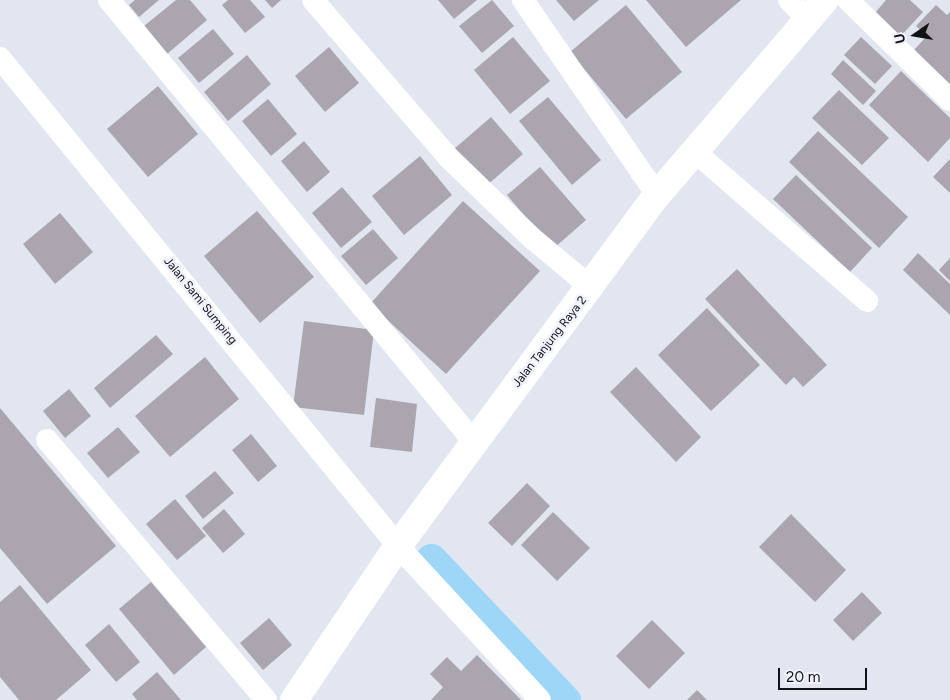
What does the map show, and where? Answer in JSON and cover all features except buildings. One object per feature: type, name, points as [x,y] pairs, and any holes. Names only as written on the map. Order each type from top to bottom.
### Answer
[{"type":"street","points":[[109,0],[473,441]]},
{"type":"street","points":[[313,0],[448,156],[533,239],[592,288]]},
{"type":"street","points":[[523,0],[657,195]]},
{"type":"street","points":[[789,0],[817,10]]},
{"type":"street","points":[[848,0],[950,100]]},
{"type":"street","name":"Jalan Tanjung Raya 2","points":[[294,700],[398,546],[473,441],[592,288],[657,195],[817,10]]},
{"type":"street","name":"Jalan Sami Sumping","points":[[0,58],[398,546],[540,700]]},
{"type":"street","points":[[694,151],[867,301]]},
{"type":"street","points":[[46,440],[266,700]]},
{"type":"waterway","points":[[431,559],[565,700]]}]
